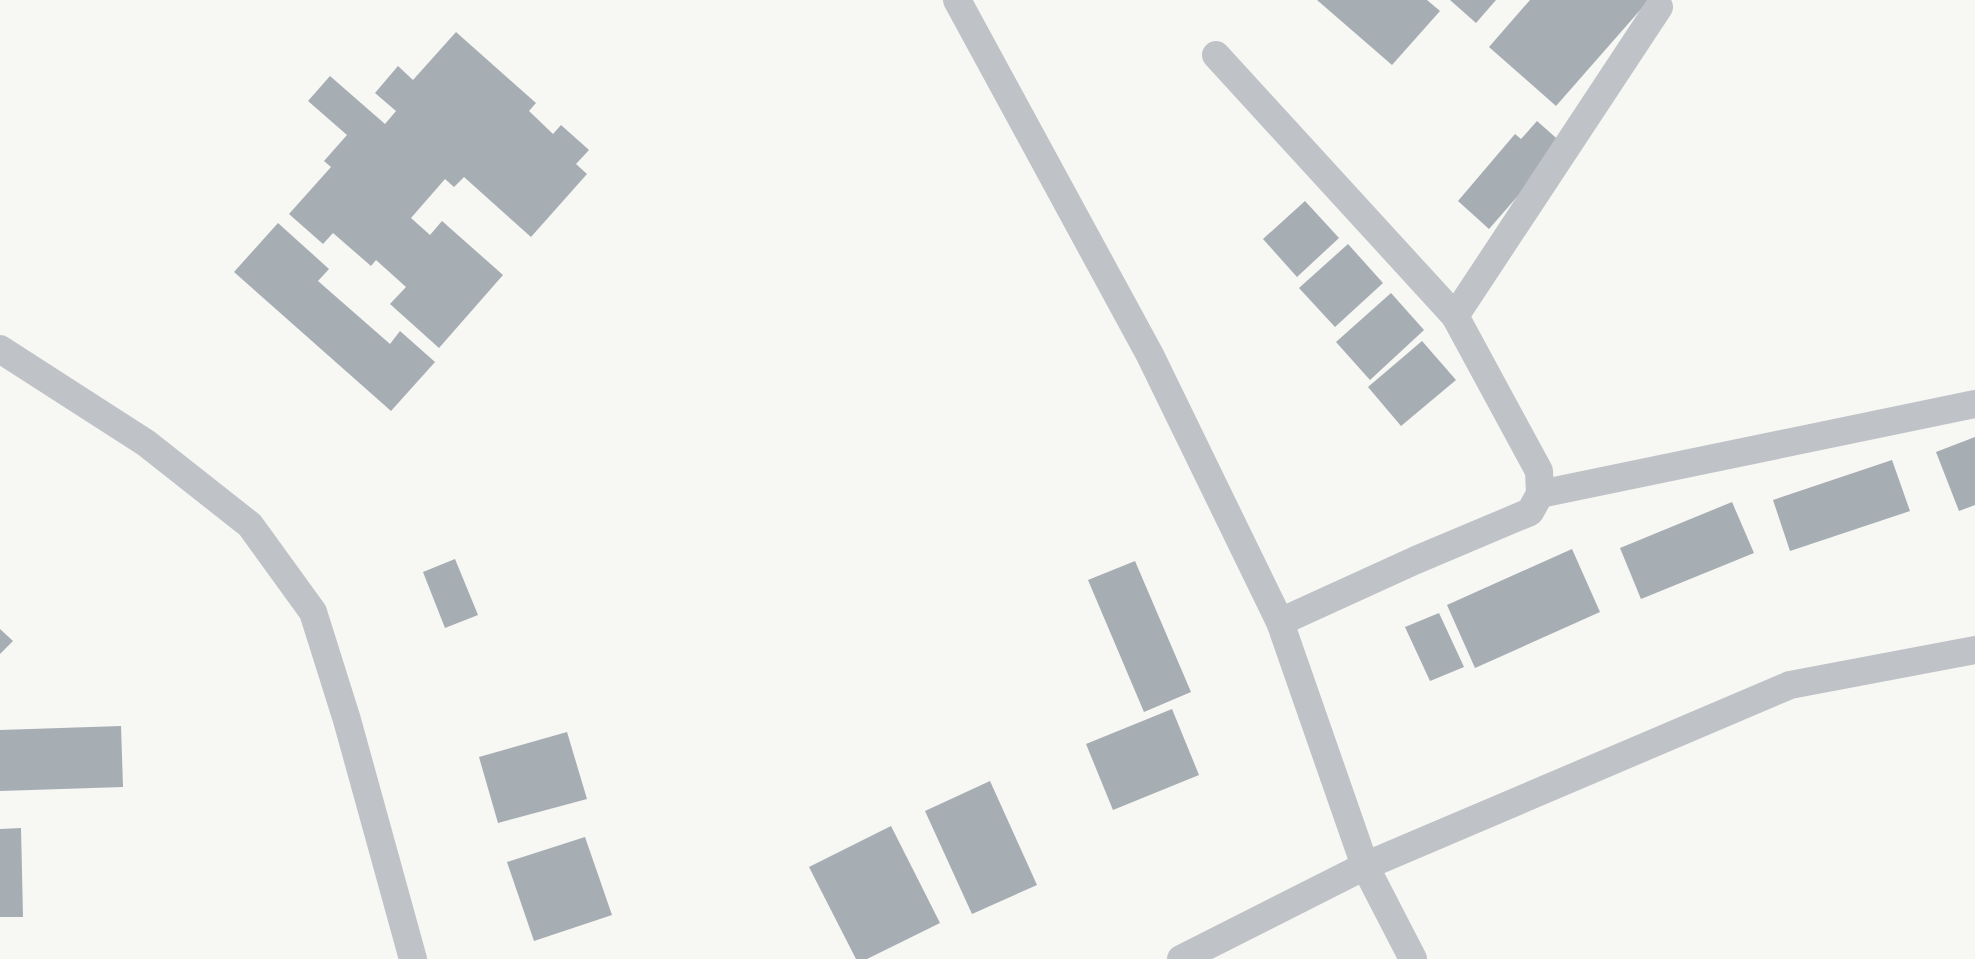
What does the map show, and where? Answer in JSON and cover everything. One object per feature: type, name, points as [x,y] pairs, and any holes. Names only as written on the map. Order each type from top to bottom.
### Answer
[{"type":"street","points":[[957,0],[1150,354],[1280,622],[1365,866],[1413,959]]},
{"type":"street","points":[[1455,316],[1659,8]]},
{"type":"street","points":[[1216,55],[1455,316],[1538,471],[1540,494],[1530,512],[1416,560],[1280,622]]},
{"type":"street","points":[[0,350],[146,443],[250,525],[313,612],[348,720],[413,959]]},
{"type":"street","points":[[1540,494],[1975,404]]},
{"type":"street","points":[[1181,959],[1365,866],[1790,685],[1975,650]]},
{"type":"building","points":[[1317,0],[1427,0],[1440,11],[1392,65]]},
{"type":"building","points":[[1450,0],[1496,0],[1476,23]]},
{"type":"building","points":[[1530,0],[1649,0],[1556,106],[1489,47]]},
{"type":"building","points":[[456,32],[536,103],[529,111],[553,134],[561,125],[589,150],[576,164],[587,174],[531,237],[464,177],[454,187],[445,179],[411,218],[430,235],[442,221],[503,275],[439,348],[390,304],[406,287],[376,260],[371,266],[333,233],[323,244],[289,214],[331,167],[324,161],[347,135],[308,101],[330,76],[385,124],[396,111],[375,93],[398,66],[413,80]]},
{"type":"building","points":[[1537,121],[1563,144],[1489,229],[1458,201],[1515,134],[1521,139]]},
{"type":"building","points":[[1305,201],[1339,238],[1297,277],[1263,239]]},
{"type":"building","points":[[278,223],[329,269],[318,281],[390,344],[400,331],[435,362],[391,411],[234,272]]},
{"type":"building","points":[[1348,244],[1383,283],[1335,327],[1299,288]]},
{"type":"building","points":[[1391,293],[1424,330],[1370,380],[1336,342]]},
{"type":"building","points":[[1422,341],[1456,380],[1401,426],[1368,387]]},
{"type":"building","points":[[1975,437],[1975,505],[1959,511],[1936,452]]},
{"type":"building","points":[[1892,460],[1910,511],[1790,551],[1773,500]]},
{"type":"building","points":[[1732,502],[1754,553],[1641,599],[1620,548]]},
{"type":"building","points":[[1572,549],[1600,612],[1475,668],[1447,605]]},
{"type":"building","points":[[455,559],[478,615],[445,628],[423,572]]},
{"type":"building","points":[[1135,561],[1191,692],[1144,712],[1088,580]]},
{"type":"building","points":[[1439,613],[1464,667],[1430,681],[1405,627]]},
{"type":"building","points":[[0,629],[13,641],[0,654]]},
{"type":"building","points":[[1172,709],[1199,775],[1113,810],[1086,744]]},
{"type":"building","points":[[121,726],[123,787],[0,791],[0,730]]},
{"type":"building","points":[[567,732],[587,799],[498,823],[479,757]]},
{"type":"building","points":[[990,781],[1037,885],[972,914],[925,811]]},
{"type":"building","points":[[891,826],[940,923],[867,959],[856,959],[809,867]]},
{"type":"building","points":[[21,828],[23,917],[0,917],[0,829]]},
{"type":"building","points":[[585,837],[612,915],[534,941],[507,862]]}]
